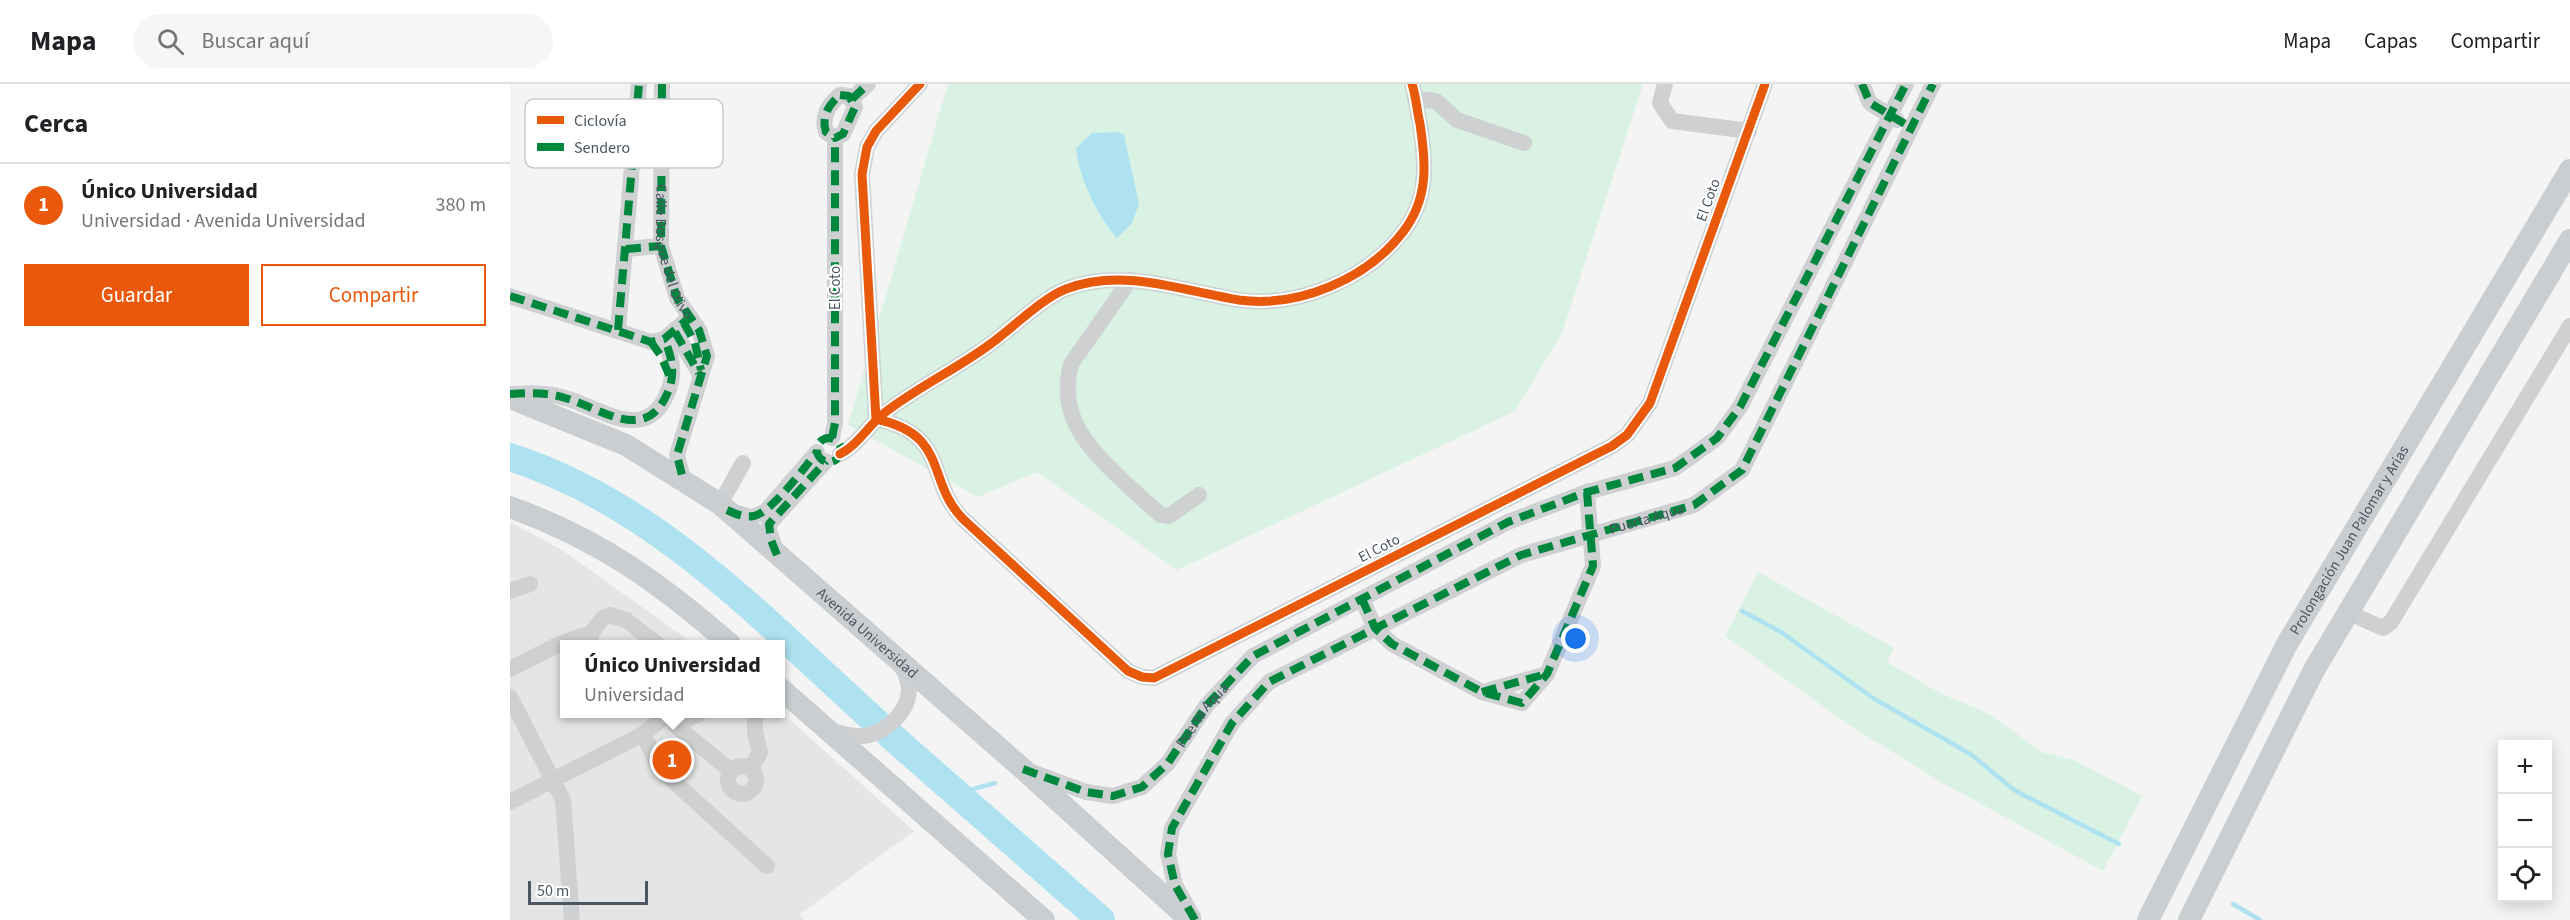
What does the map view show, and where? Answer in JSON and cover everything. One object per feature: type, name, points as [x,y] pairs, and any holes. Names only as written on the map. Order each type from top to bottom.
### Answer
[{"type":"main road","name":"Prolongación Juan Palomar y Arias","points":[[2148,920],[2288,644],[2570,170]]},
{"type":"main road","points":[[2189,920],[2314,670],[2570,240]]},
{"type":"main road","name":"Avenida Universidad","points":[[510,399],[602,434],[683,479],[723,507],[1192,920]]},
{"type":"main road","points":[[510,507],[541,518],[608,550],[651,579],[724,640]]},
{"type":"main road","points":[[785,692],[1033,916]]},
{"type":"main road","points":[[2201,818],[2234,834]]},
{"type":"street","name":"Calle Bosque del Olivo","points":[[638,99],[639,84]]},
{"type":"street","name":"Calle Bosque del Olivo","points":[[662,84],[662,99]]},
{"type":"street","points":[[835,138],[843,134],[855,107],[852,99],[868,84]]},
{"type":"street","points":[[876,419],[862,174],[867,147],[876,131],[920,84]]},
{"type":"street","points":[[1665,84],[1660,103],[1672,121],[1749,131]]},
{"type":"street","name":"El Coto","points":[[876,419],[900,427],[918,438],[932,455],[953,506],[963,519],[1128,671],[1142,677],[1154,678],[1612,446],[1627,435],[1650,403],[1766,84]]},
{"type":"street","points":[[1862,84],[1870,103],[1910,127]]},
{"type":"street","name":"Puerta Aqua","points":[[1023,769],[1086,792],[1113,796],[1142,787],[1168,763],[1206,706],[1253,656],[1508,522],[1587,492],[1675,468],[1717,438],[1740,407],[1906,84]]},
{"type":"street","name":"Puerta Aqua","points":[[1192,920],[1175,885],[1168,854],[1172,828],[1232,723],[1269,682],[1521,555],[1694,505],[1742,470],[1933,84]]},
{"type":"street","points":[[1414,92],[1436,101],[1458,120],[1524,143]]},
{"type":"street","points":[[742,463],[723,507],[743,517],[751,517],[765,512],[828,456],[846,451],[876,419],[988,346],[1063,290],[1094,280],[1130,280],[1242,300],[1279,300],[1344,281],[1388,251],[1409,225],[1421,195],[1426,165],[1414,92]]},
{"type":"street","name":"El Coto","points":[[828,456],[837,441],[832,438],[836,423],[835,138],[826,132],[825,127],[828,108],[840,95],[852,99]]},
{"type":"street","name":"Calle Bosque del Olivo","points":[[618,330],[632,168]]},
{"type":"street","name":"Calle Bosque del Olivo","points":[[510,394],[538,393],[564,397],[622,420],[641,420],[663,403],[671,386],[662,358],[673,331],[677,298],[661,246],[661,168]]},
{"type":"street","points":[[626,249],[661,246]]},
{"type":"street","points":[[1130,280],[1071,364],[1067,388],[1071,418],[1081,437],[1095,455],[1161,515],[1169,516],[1199,495]]},
{"type":"street","points":[[510,296],[618,330],[673,331]]},
{"type":"street","points":[[2349,612],[2384,628],[2391,622],[2570,326]]},
{"type":"street","name":"Calle Bosque del Olivo","points":[[673,331],[695,343],[701,376],[677,455],[683,479]]},
{"type":"street","points":[[777,555],[771,540],[769,524],[828,456]]},
{"type":"street","points":[[1362,599],[1375,628],[1392,644],[1482,692],[1522,703],[1547,674],[1593,566],[1587,492]]},
{"type":"street","points":[[510,591],[530,584]]},
{"type":"street","points":[[591,639],[603,618],[618,616],[650,640]]},
{"type":"street","points":[[510,669],[560,644]]},
{"type":"street","points":[[829,730],[864,736],[889,725],[900,714],[907,701],[909,689],[900,662]]},
{"type":"street","points":[[510,697],[562,800],[572,920]]},
{"type":"street","points":[[510,802],[643,734],[664,718]]},
{"type":"street","points":[[690,718],[675,725],[731,771]]},
{"type":"street","points":[[751,769],[760,752],[755,732],[755,718]]},
{"type":"street","points":[[643,734],[660,769],[767,866]]},
{"type":"street","points":[[740,766],[751,769],[755,773],[756,784],[749,793],[738,794],[730,787],[728,782],[731,771],[740,766]]},
{"type":"shaded area","points":[[510,522],[562,550],[688,640],[560,640],[560,718],[785,718],[785,715],[914,831],[800,914],[803,920],[510,920]]},
{"type":"green space","points":[[948,84],[1643,84],[1562,333],[1515,411],[1177,570],[1037,472],[978,497],[848,425]]},
{"type":"green space","points":[[1758,572],[1894,648],[1887,662],[1938,692],[1991,715],[2041,752],[2074,760],[2142,796],[2103,871],[1941,782],[1846,723],[1725,636]]},
{"type":"water","points":[[1117,132],[1124,135],[1139,204],[1132,223],[1117,238],[1090,196],[1076,148],[1092,133]]},
{"type":"waterway","points":[[510,457],[563,478],[614,504],[661,535],[750,607],[876,722]]},
{"type":"waterway","points":[[1742,611],[1781,632],[1873,698],[1972,755],[2014,790],[2119,844]]},
{"type":"waterway","points":[[890,735],[1101,920]]},
{"type":"waterway","points":[[956,794],[995,783]]},
{"type":"waterway","points":[[2233,904],[2260,920]]},
{"type":"marked path","points":[[638,99],[639,84]]},
{"type":"marked path","points":[[662,84],[662,99]]},
{"type":"marked path","points":[[852,99],[868,84]]},
{"type":"marked path","points":[[1862,84],[1870,103],[1910,127]]},
{"type":"marked path","points":[[1023,769],[1086,792],[1113,796],[1142,787],[1168,763],[1206,706],[1253,656],[1508,522],[1587,492],[1675,468],[1717,438],[1740,407],[1906,84]]},
{"type":"marked path","points":[[1195,920],[1175,885],[1168,854],[1172,828],[1232,723],[1269,682],[1521,555],[1694,505],[1742,470],[1933,84]]},
{"type":"marked path","points":[[840,95],[849,96],[855,107],[843,134],[835,138],[826,132],[824,121],[829,107],[840,95]]},
{"type":"marked path","points":[[832,438],[835,423],[835,138]]},
{"type":"marked path","points":[[618,330],[632,168]]},
{"type":"marked path","points":[[661,168],[661,246],[677,298],[699,330],[707,356],[677,455],[683,479]]},
{"type":"marked path","points":[[626,249],[661,246]]},
{"type":"marked path","points":[[510,296],[651,342],[664,339],[690,317]]},
{"type":"marked path","points":[[684,323],[695,343],[701,370]]},
{"type":"marked path","points":[[675,332],[699,373]]},
{"type":"marked path","points":[[510,394],[551,395],[578,402],[620,418],[633,420],[646,418],[657,410],[671,382],[670,353],[664,339]]},
{"type":"marked path","points":[[651,342],[661,356],[670,377]]},
{"type":"marked path","points":[[829,438],[834,439],[840,445],[841,450],[840,455],[834,461],[829,462],[824,461],[818,455],[817,450],[818,445],[824,439],[829,438]]},
{"type":"marked path","points":[[727,510],[747,516],[761,513],[770,507],[817,452]]},
{"type":"marked path","points":[[777,555],[771,540],[769,524],[826,461]]},
{"type":"marked path","points":[[1362,599],[1375,628],[1392,644],[1482,692],[1522,703],[1547,674],[1593,566],[1587,492]]},
{"type":"marked path","points":[[1482,692],[1546,674]]},
{"type":"cycle path","points":[[920,84],[876,131],[867,147],[862,174],[876,419],[899,426],[915,436],[926,447],[951,504],[963,519],[1128,671],[1142,677],[1154,678],[1612,446],[1627,435],[1650,403],[1765,84]]},
{"type":"cycle path","points":[[840,454],[852,446],[878,419],[896,405],[976,354],[1038,306],[1066,289],[1087,283],[1131,280],[1239,300],[1262,301],[1285,299],[1330,287],[1371,264],[1403,232],[1417,206],[1424,180],[1424,153],[1412,84]]},
{"type":"place","name":"Único Universidad","points":[[672,760]]}]
